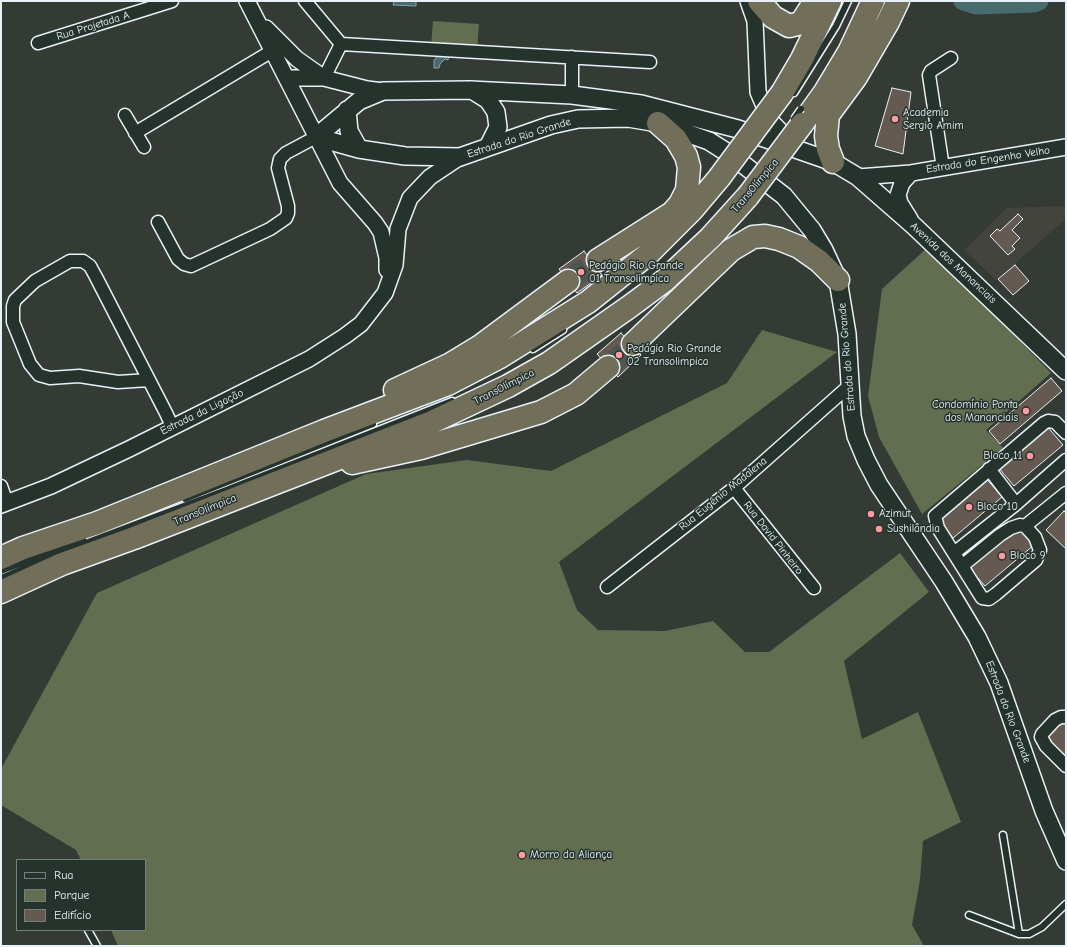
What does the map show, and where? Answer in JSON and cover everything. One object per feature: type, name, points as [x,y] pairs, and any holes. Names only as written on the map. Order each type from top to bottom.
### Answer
[{"type":"highway","points":[[759,1],[772,17],[789,26],[802,23],[815,1]]},
{"type":"highway","points":[[1,558],[23,548],[97,523],[324,431],[448,384],[528,341],[588,302],[647,255],[728,174],[785,97],[830,1]]},
{"type":"highway","name":"TransOlímpica","points":[[1,592],[62,564],[134,538],[313,467],[432,422],[508,386],[549,363],[623,312],[664,281],[710,238],[749,188],[802,112],[825,92],[849,52],[873,1]]},
{"type":"highway","points":[[833,162],[828,149],[826,136],[828,115],[856,78],[888,22],[898,1]]},
{"type":"highway","points":[[598,260],[672,213],[680,204],[687,190],[689,167],[686,156],[676,139],[658,123]]},
{"type":"highway","points":[[633,344],[731,250],[753,237],[765,236],[779,239],[799,247],[819,261],[838,280]]},
{"type":"highway","points":[[324,431],[332,421],[364,403],[452,364],[500,333],[568,281]]},
{"type":"highway","points":[[313,467],[388,456],[541,412],[576,394],[608,367]]},
{"type":"main road","points":[[316,137],[359,101],[383,91],[470,90],[572,95],[641,104],[689,115],[798,149],[833,162]]},
{"type":"main road","points":[[470,90],[488,100],[496,112],[498,127],[489,145]]},
{"type":"main road","points":[[347,110],[349,131],[359,149]]},
{"type":"main road","name":"Estrada do Rio Grande","points":[[316,137],[359,149],[404,156],[460,157],[489,145],[551,125],[578,119],[628,118],[658,123],[709,141],[766,181],[784,196],[812,230],[824,250],[838,280],[846,334],[845,395],[856,436],[866,460],[887,498],[944,582],[977,637],[999,683],[1044,811],[1062,837],[1066,861]]},
{"type":"main road","name":"Avenida dos Mananciais","points":[[833,162],[858,177],[914,226],[1066,371]]},
{"type":"street","name":"Rua Projetada A","points":[[38,43],[172,1]]},
{"type":"street","points":[[305,1],[341,44],[650,62]]},
{"type":"street","points":[[748,1],[755,21],[758,92],[770,120],[798,149]]},
{"type":"street","points":[[250,8],[297,59],[324,78]]},
{"type":"street","points":[[250,8],[340,183],[381,232],[387,258],[385,293]]},
{"type":"street","points":[[324,78],[341,44]]},
{"type":"street","points":[[136,133],[272,51]]},
{"type":"street","points":[[572,57],[572,95]]},
{"type":"street","points":[[943,168],[929,76],[931,71],[951,58]]},
{"type":"street","points":[[287,78],[324,78],[356,87],[383,91]]},
{"type":"street","points":[[125,116],[144,147]]},
{"type":"street","points":[[158,222],[178,259],[184,264],[191,266],[270,229],[286,218],[288,213],[288,206],[278,168],[280,159],[286,153],[316,137]]},
{"type":"street","name":"Estrada do Engenho Velho","points":[[858,177],[911,173],[1066,147]]},
{"type":"street","name":"Estrada da Ligação","points":[[4,504],[51,486],[308,359],[361,324],[385,293],[391,279],[398,229],[410,198],[430,177],[460,157]]},
{"type":"street","name":"Estrada do Engenho Velho","points":[[911,173],[902,183],[898,195],[900,203],[914,226]]},
{"type":"street","points":[[149,380],[118,382],[79,376],[57,378],[39,374],[30,364],[13,322],[13,306],[15,300],[35,281],[70,261],[83,261],[90,266],[149,380],[172,426]]},
{"type":"street","name":"Rua Eugênio Madalena","points":[[607,588],[734,488],[845,395]]},
{"type":"street","points":[[962,566],[1011,528],[1020,525],[1025,526],[1035,537],[1040,550],[1036,560],[989,599],[982,598],[976,592],[962,566],[938,528],[934,516],[1044,423],[1052,420],[1064,425]]},
{"type":"street","points":[[954,553],[1016,504],[1066,460]]},
{"type":"street","points":[[989,469],[1016,504]]},
{"type":"street","points":[[1,486],[4,504]]},
{"type":"street","name":"Rua David Pinheiro","points":[[734,488],[814,588]]},
{"type":"street","points":[[1025,526],[1066,493]]},
{"type":"street","points":[[1066,717],[1061,717],[1055,720],[1042,734],[1042,737],[1046,746],[1066,766]]},
{"type":"lane","points":[[785,97],[832,32],[848,1]]},
{"type":"lane","name":"TransOlímpica","points":[[776,147],[802,112]]},
{"type":"lane","points":[[756,146],[776,118]]},
{"type":"lane","points":[[728,174],[746,158]]},
{"type":"lane","name":"TransOlímpica","points":[[749,188],[758,169]]},
{"type":"lane","name":"TransOlímpica","points":[[526,353],[569,326]]},
{"type":"lane","name":"TransOlímpica","points":[[1,578],[72,548],[226,490],[457,399]]},
{"type":"lane","name":"TransOlímpica","points":[[1,571],[378,422]]},
{"type":"lane","points":[[1003,835],[1019,934]]},
{"type":"lane","points":[[969,915],[1019,934],[1036,932],[1066,904]]},
{"type":"lane","points":[[89,931],[97,946]]},
{"type":"shaded area","points":[[1066,206],[1066,219],[996,280],[964,250],[1007,208]]},
{"type":"green space","points":[[433,21],[479,24],[477,50],[431,47]]},
{"type":"green space","points":[[928,247],[1051,373],[986,430],[1003,448],[922,514],[879,437],[868,396],[882,289]]},
{"type":"green space","points":[[762,330],[837,352],[559,562],[577,610],[598,630],[665,631],[713,621],[745,652],[769,652],[900,553],[929,592],[844,661],[862,739],[918,712],[961,822],[923,841],[920,880],[912,925],[924,946],[118,946],[111,931],[146,931],[146,859],[80,859],[76,850],[1,805],[1,769],[97,593],[366,474],[467,460],[551,471],[727,383]]},
{"type":"water","points":[[394,1],[416,1],[416,6],[393,5]]},
{"type":"water","points":[[440,54],[449,54],[448,60],[445,59],[440,64],[439,68],[434,68],[434,60]]},
{"type":"building","name":"Academia Sergio Amim","points":[[892,88],[911,92],[903,154],[875,146]]},
{"type":"building","points":[[1018,214],[1023,219],[1012,230],[1020,238],[1012,246],[1015,249],[1008,255],[990,236],[997,229],[1000,231]]},
{"type":"building","name":"Pedágio Rio Grande 01 Transolimpica","points":[[584,251],[602,275],[577,293],[559,269]]},
{"type":"building","points":[[1015,265],[1029,281],[1013,295],[998,279]]},
{"type":"building","name":"Pedágio Rio Grande 02 Transolimpica","points":[[621,333],[641,355],[618,377],[597,354]]},
{"type":"building","name":"Condomínio Ponta dos Mananciais","points":[[1051,378],[1062,391],[1000,444],[989,431]]},
{"type":"building","name":"Bloco 11","points":[[1046,425],[1063,445],[1014,486],[997,466]]},
{"type":"building","name":"Bloco 10","points":[[985,477],[1002,497],[953,538],[936,517]]},
{"type":"building","points":[[1064,511],[1066,513],[1066,549],[1046,530]]},
{"type":"building","name":"Bloco 9","points":[[1019,528],[1034,545],[985,586],[969,568]]},
{"type":"building","points":[[1062,718],[1066,722],[1066,758],[1044,737]]},
{"type":"waterway","points":[[963,1],[976,5],[1034,3],[1039,1]]},
{"type":"tunnel","points":[[568,281],[598,260]]},
{"type":"tunnel","points":[[608,367],[633,344]]},
{"type":"place","name":"Academia Sergio Amim","points":[[895,119]]},
{"type":"place","name":"Pedágio Rio Grande 01 Transolimpica","points":[[581,272]]},
{"type":"place","name":"Pedágio Rio Grande 02 Transolimpica","points":[[619,355]]},
{"type":"place","name":"Condomínio Ponta dos Mananciais","points":[[1026,411]]},
{"type":"place","name":"Bloco 11","points":[[1030,456]]},
{"type":"place","name":"Bloco 10","points":[[969,507]]},
{"type":"place","name":"Azimut","points":[[871,514]]},
{"type":"place","name":"Sushilândia","points":[[879,529]]},
{"type":"place","name":"Bloco 9","points":[[1002,556]]},
{"type":"place","name":"Morro da Aliança","points":[[522,855]]}]
